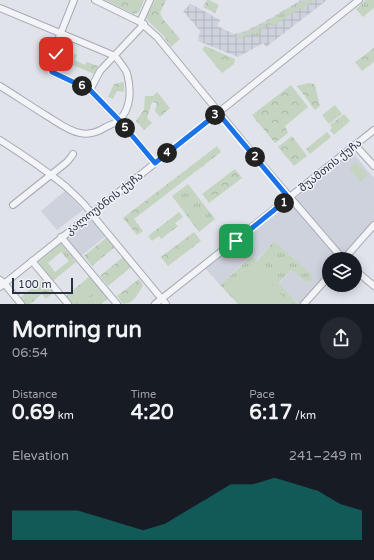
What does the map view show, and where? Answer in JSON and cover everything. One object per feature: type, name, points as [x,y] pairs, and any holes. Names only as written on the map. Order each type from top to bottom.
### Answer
[{"type":"street","points":[[74,0],[54,50],[56,54],[51,70],[52,72],[90,90],[119,120],[155,163]]},
{"type":"street","points":[[95,0],[142,23],[157,37],[289,198],[337,252]]},
{"type":"street","points":[[90,90],[100,71],[142,23],[150,0]]},
{"type":"street","name":"კალოუბნის ქუჩა","points":[[1,283],[32,261],[359,0]]},
{"type":"street","points":[[0,8],[114,56],[122,64],[126,73],[129,104],[119,120],[101,130],[84,134],[77,133],[65,127],[0,86]]},
{"type":"street","name":"შუამთის ქუჩა","points":[[155,304],[163,302],[374,130]]},
{"type":"street","points":[[1,142],[51,175],[77,196],[89,208],[163,302]]},
{"type":"street","points":[[355,145],[374,166]]},
{"type":"street","points":[[13,205],[69,160],[73,154]]},
{"type":"street","points":[[349,252],[374,225]]},
{"type":"street","points":[[61,237],[117,304]]},
{"type":"street","points":[[32,261],[68,304]]},
{"type":"street","points":[[362,276],[374,286]]},
{"type":"street","points":[[1,283],[21,304]]},
{"type":"street","points":[[304,304],[322,284]]},
{"type":"shaded area","points":[[301,0],[327,0],[266,47],[263,43],[238,57],[198,41],[200,31],[183,11],[190,4],[193,5],[220,20],[217,26],[234,34],[246,31]]},
{"type":"shaded area","points":[[352,152],[374,178],[374,221],[346,252],[342,252],[295,199]]},
{"type":"shaded area","points":[[65,191],[83,210],[57,230],[41,211]]},
{"type":"shaded area","points":[[290,201],[333,252],[322,252],[322,280],[300,304],[298,304],[279,284],[291,270],[307,283],[313,277],[274,241],[256,261],[251,256],[220,285],[205,268]]},
{"type":"shaded area","points":[[92,217],[107,235],[80,257],[66,237]]},
{"type":"green space","points":[[105,0],[144,0],[139,12],[134,14]]},
{"type":"green space","points":[[155,0],[166,0],[160,13],[163,19],[180,39],[171,47],[163,35],[146,18]]},
{"type":"green space","points":[[207,0],[219,5],[215,13],[203,7]]},
{"type":"green space","points":[[314,0],[302,10],[300,8],[275,25],[270,25],[258,30],[261,36],[255,37],[252,32],[240,39],[234,35],[240,35],[300,2]]},
{"type":"green space","points":[[366,0],[374,0],[374,8],[363,17],[356,9]]},
{"type":"green space","points":[[205,46],[235,59],[234,64],[222,73],[202,49]]},
{"type":"green space","points":[[374,48],[374,62],[362,71],[355,62]]},
{"type":"green space","points":[[64,49],[77,55],[75,60],[85,65],[87,62],[98,66],[94,74],[59,59]]},
{"type":"green space","points":[[124,82],[124,92],[117,91],[113,99],[108,97],[114,84]]},
{"type":"green space","points":[[309,83],[314,84],[316,87],[320,106],[315,110],[297,86]]},
{"type":"green space","points":[[291,85],[308,107],[285,126],[288,133],[275,143],[252,115]]},
{"type":"green space","points":[[157,92],[170,108],[160,117],[155,111],[157,103],[152,102],[147,118],[152,123],[144,130],[136,121],[144,110],[145,96],[153,96]]},
{"type":"green space","points":[[335,105],[342,114],[329,124],[322,115]]},
{"type":"green space","points":[[344,114],[350,121],[334,135],[330,130],[332,128],[330,125]]},
{"type":"green space","points":[[327,132],[331,137],[310,154],[306,149]]},
{"type":"green space","points":[[292,136],[307,156],[294,166],[278,147]]},
{"type":"green space","points":[[217,146],[221,152],[134,219],[143,231],[137,235],[123,218]]},
{"type":"green space","points":[[356,162],[368,175],[361,182],[349,168]]},
{"type":"green space","points":[[235,169],[242,178],[209,203],[202,194]]},
{"type":"green space","points":[[188,184],[215,219],[199,232],[172,196]]},
{"type":"green space","points":[[195,209],[207,224],[199,230],[188,215]]},
{"type":"green space","points":[[179,212],[183,217],[175,223],[178,226],[161,239],[159,236],[152,241],[148,236]]},
{"type":"green space","points":[[194,232],[201,241],[168,266],[161,257]]},
{"type":"green space","points":[[107,237],[115,247],[92,266],[84,256]]},
{"type":"green space","points":[[274,241],[314,277],[307,283],[291,270],[279,283],[298,304],[238,304],[220,285],[252,256],[257,261]]},
{"type":"green space","points":[[61,243],[76,262],[53,281],[38,262]],"holes":[[[61,252],[69,261],[55,272],[48,263]]]},
{"type":"green space","points":[[123,257],[131,267],[108,286],[100,276]]},
{"type":"green space","points":[[251,263],[290,304],[240,304],[224,288]]},
{"type":"green space","points":[[90,276],[108,299],[101,304],[71,304],[65,297]]},
{"type":"green space","points":[[43,279],[54,292],[46,299],[42,294],[30,304],[25,304],[20,298]]},
{"type":"green space","points":[[139,279],[143,285],[140,291],[133,300],[127,304],[123,304],[117,296]]},
{"type":"green space","points":[[89,283],[96,291],[82,302],[75,294]]},
{"type":"route","points":[[56,54],[51,70],[52,72],[90,90],[119,120],[155,163],[218,113],[289,198],[236,241]]}]
